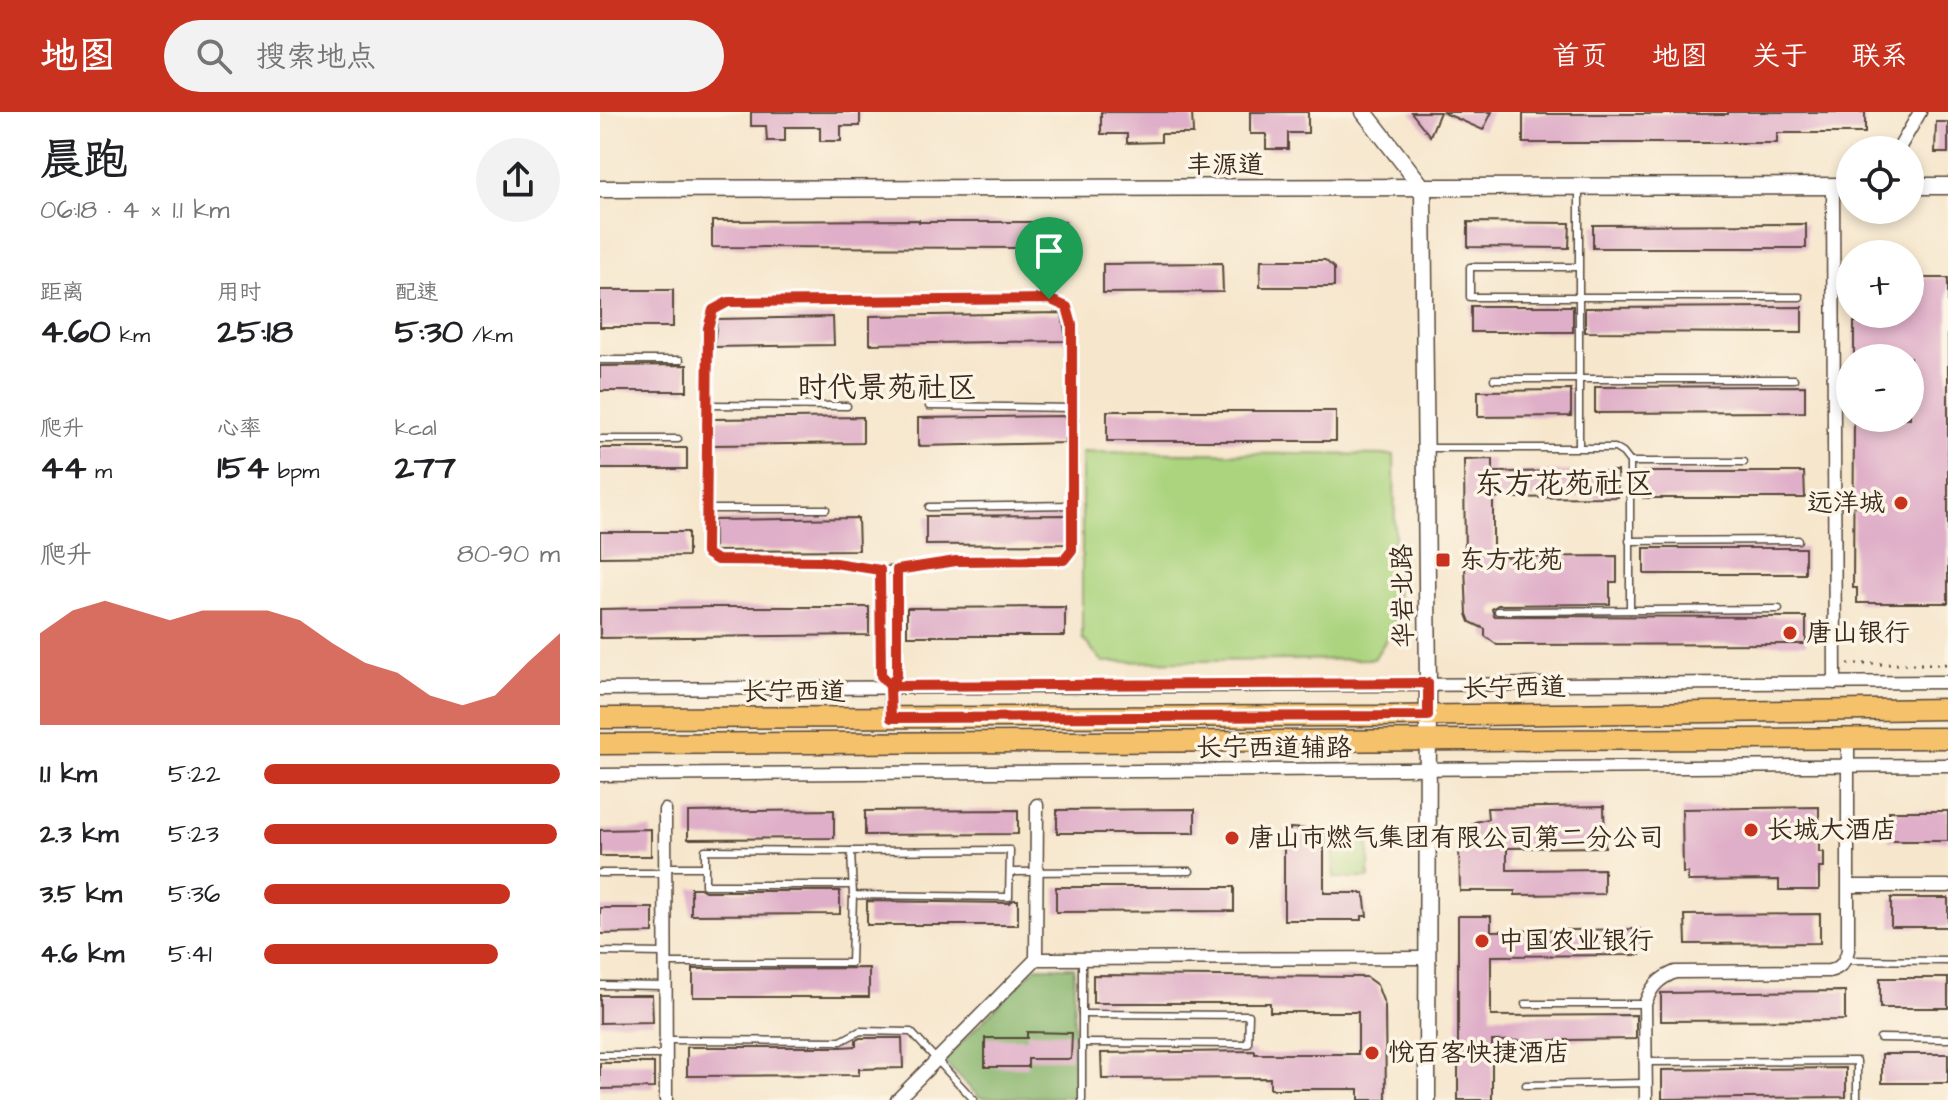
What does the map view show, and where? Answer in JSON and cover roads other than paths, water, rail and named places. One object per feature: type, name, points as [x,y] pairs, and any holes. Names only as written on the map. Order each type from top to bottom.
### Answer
[{"type":"main road","name":"长宁西道","points":[[600,718],[1428,716],[1948,709]]},
{"type":"main road","name":"长宁西道","points":[[600,744],[1948,738]]},
{"type":"street","points":[[1364,112],[1423,188]]},
{"type":"street","points":[[1906,136],[1920,112]]},
{"type":"street","name":"丰源道","points":[[600,189],[1836,186]]},
{"type":"street","points":[[1924,186],[1948,186]]},
{"type":"street","name":"华岩北路","points":[[1423,188],[1428,683],[1427,1100]]},
{"type":"street","points":[[1835,683],[1841,224]]},
{"type":"street","points":[[600,689],[1948,682]]},
{"type":"street","points":[[890,686],[891,718]]},
{"type":"street","points":[[1646,1100],[1645,1004],[1650,989],[1661,978],[1675,972],[1829,971],[1837,969],[1846,960],[1848,738]]},
{"type":"street","name":"长宁西道辅路","points":[[600,775],[1948,765]]},
{"type":"street","points":[[1036,959],[1037,805]]},
{"type":"street","points":[[665,810],[666,1100]]},
{"type":"street","points":[[1849,886],[1948,886]]},
{"type":"street","points":[[897,1100],[1036,959],[1427,958]]},
{"type":"lane","points":[[1579,186],[1579,447]]},
{"type":"lane","points":[[1578,267],[1470,267],[1470,297],[1800,297]]},
{"type":"lane","points":[[1049,299],[1067,307],[1072,325],[1072,550],[1064,560],[956,561],[897,570],[822,561],[717,560],[706,553],[707,405],[708,328],[713,310],[728,302],[1049,299]]},
{"type":"lane","points":[[600,360],[680,360]]},
{"type":"lane","points":[[1494,379],[1794,379]]},
{"type":"lane","points":[[707,405],[847,406]]},
{"type":"lane","points":[[929,406],[1072,408]]},
{"type":"lane","points":[[600,439],[678,439]]},
{"type":"lane","points":[[1425,448],[1615,448],[1630,462],[1744,462]]},
{"type":"lane","points":[[1630,462],[1630,610]]},
{"type":"lane","points":[[929,507],[1072,505]]},
{"type":"lane","points":[[706,509],[826,509]]},
{"type":"lane","points":[[1629,541],[1798,540]]},
{"type":"lane","points":[[880,570],[881,676],[890,686],[897,675],[897,570]]},
{"type":"lane","points":[[1498,611],[1779,609]]},
{"type":"lane","points":[[852,885],[705,885],[705,850],[1010,850],[1009,897],[853,895]]},
{"type":"lane","points":[[600,952],[666,958],[851,963],[851,851]]},
{"type":"lane","points":[[600,873],[705,867]]},
{"type":"lane","points":[[1010,872],[1190,871]]},
{"type":"lane","points":[[1082,958],[1082,1100]]},
{"type":"lane","points":[[1846,960],[1948,961]]},
{"type":"lane","points":[[600,985],[666,986]]},
{"type":"lane","points":[[1525,1004],[1645,1004]]},
{"type":"lane","points":[[1082,1014],[1249,1015],[1248,1044],[1082,1043]]},
{"type":"lane","points":[[666,1040],[841,1041],[860,1031],[911,1032],[974,1100]]},
{"type":"lane","points":[[1880,1038],[1948,1039]]},
{"type":"lane","points":[[600,1055],[666,1055]]},
{"type":"lane","points":[[1645,1062],[1857,1061],[1857,1100]]},
{"type":"lane","points":[[1526,1085],[1646,1083]]},
{"type":"place","name":"远洋城","points":[[1901,503]]},
{"type":"place","name":"东方花苑","points":[[1443,560]]},
{"type":"place","name":"唐山银行","points":[[1790,633]]},
{"type":"place","name":"长城大酒店","points":[[1751,830]]},
{"type":"place","name":"唐山市燃气集团有限公司第二分公司","points":[[1232,838]]},
{"type":"place","name":"中国农业银行","points":[[1482,941]]},
{"type":"place","name":"悦百客快捷酒店","points":[[1372,1053]]},
{"type":"district","name":"时代景苑社区","points":[[887,388]]},
{"type":"district","name":"东方花苑社区","points":[[1564,484]]}]
